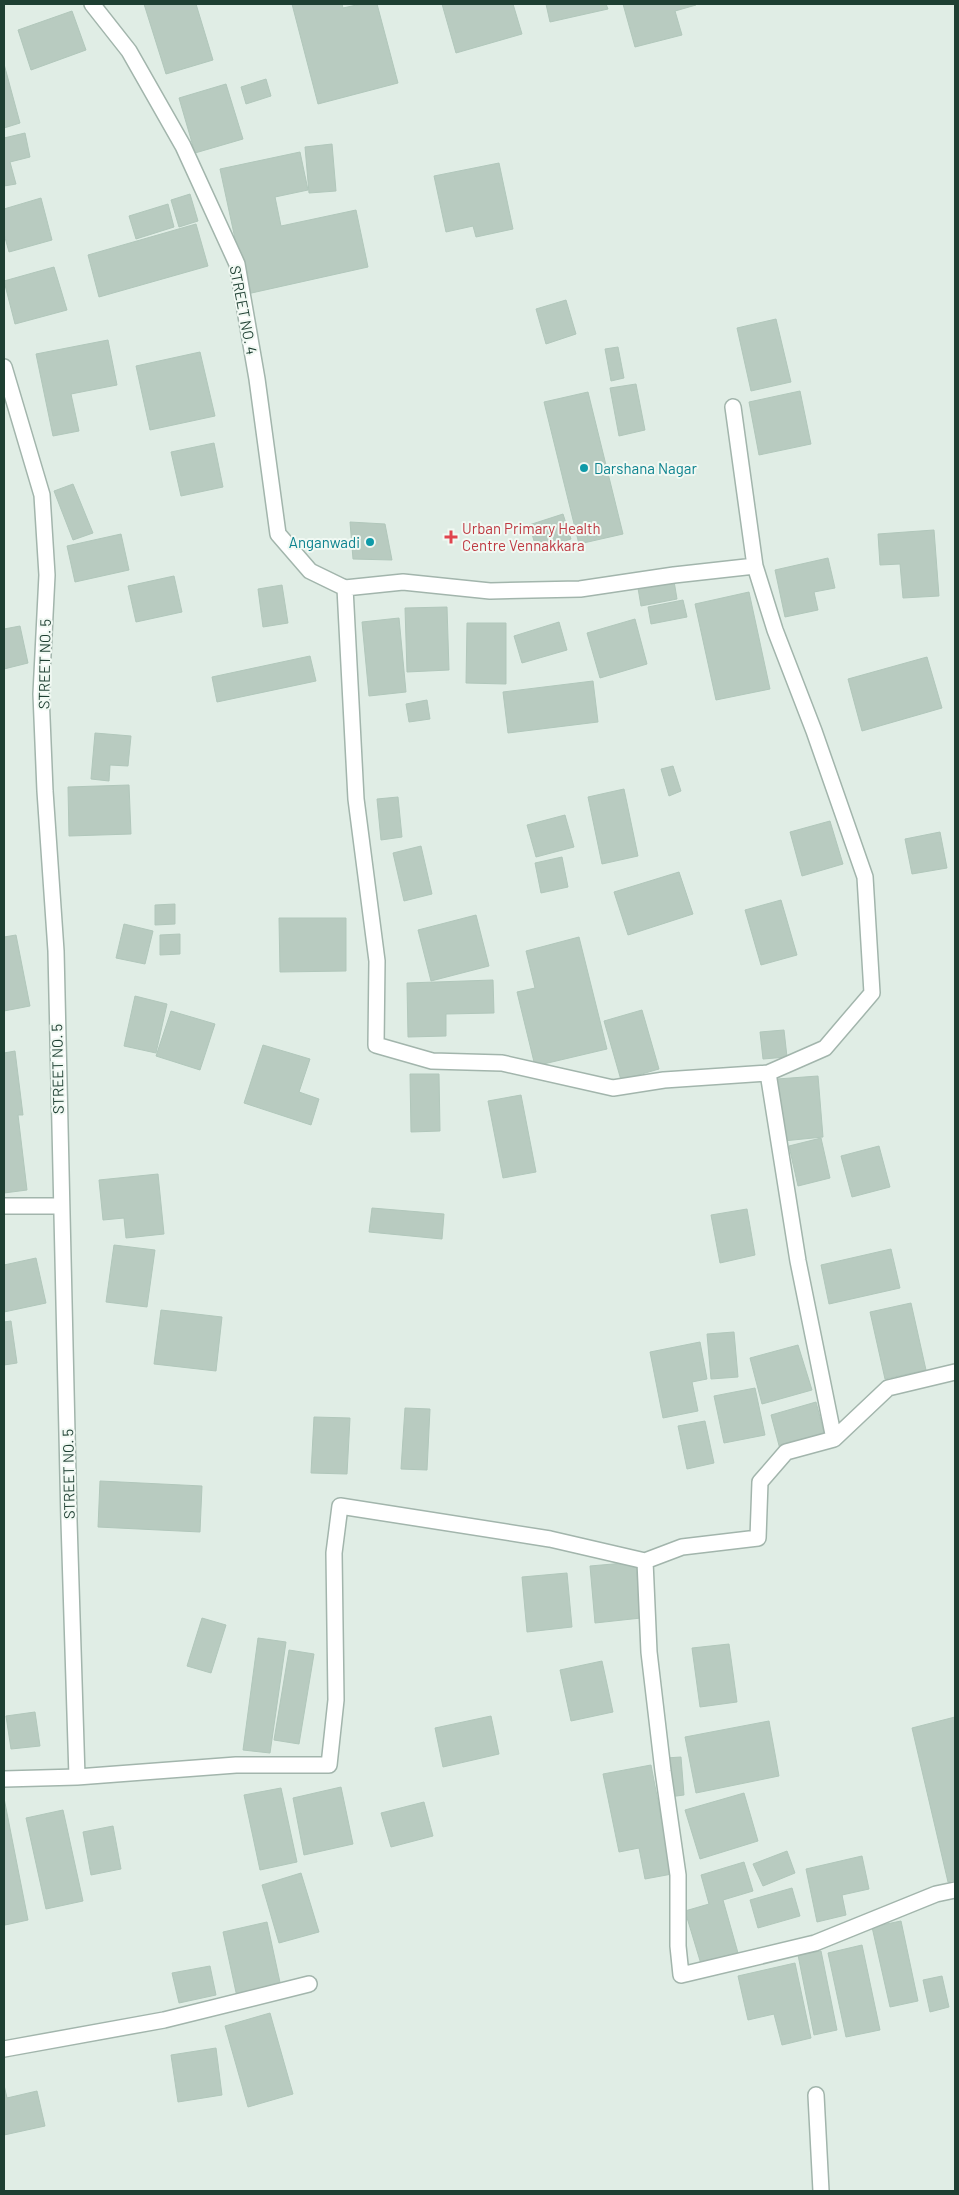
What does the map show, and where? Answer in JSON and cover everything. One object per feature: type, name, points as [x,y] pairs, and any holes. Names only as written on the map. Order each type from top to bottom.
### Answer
[{"type":"street","name":"STREET NO. 4","points":[[92,4],[130,51],[183,146],[237,264],[257,379],[278,534],[310,570],[345,588]]},
{"type":"street","name":"STREET NO. 5","points":[[4,367],[42,495],[46,575],[42,704],[45,791],[56,952],[77,1777]]},
{"type":"street","points":[[733,407],[755,566],[775,630],[817,740],[865,877],[872,993],[825,1048],[768,1073],[664,1080],[613,1088],[502,1063],[432,1061],[376,1045],[377,961],[356,799],[345,588],[403,582],[490,591],[580,589],[674,575],[755,566]]},
{"type":"street","points":[[768,1073],[798,1260],[834,1439]]},
{"type":"street","points":[[4,1206],[61,1206]]},
{"type":"street","points":[[4,1779],[77,1777],[236,1765],[329,1765],[336,1700],[334,1552],[340,1506],[550,1540],[644,1561],[682,1547],[758,1538],[760,1482],[786,1452],[834,1439],[888,1388],[955,1372]]},
{"type":"street","points":[[644,1561],[649,1652],[663,1772],[678,1875],[678,1946],[682,1975],[815,1943],[936,1894],[955,1890]]},
{"type":"street","points":[[4,2049],[164,2020],[309,1984]]},
{"type":"street","points":[[816,2095],[821,2191]]},
{"type":"building","points":[[144,4],[196,4],[213,60],[166,74]]},
{"type":"building","points":[[292,4],[342,4],[343,8],[361,4],[377,4],[398,83],[318,104]]},
{"type":"building","points":[[442,4],[513,4],[522,34],[456,53]]},
{"type":"building","points":[[546,4],[606,4],[608,9],[550,22]]},
{"type":"building","points":[[623,4],[696,5],[675,11],[682,35],[635,47]]},
{"type":"building","points":[[72,11],[86,50],[31,70],[18,30]]},
{"type":"building","points":[[4,64],[20,123],[4,128]]},
{"type":"building","points":[[266,79],[271,96],[246,104],[241,87]]},
{"type":"building","points":[[226,84],[243,139],[195,153],[179,98]]},
{"type":"building","points":[[25,133],[30,157],[10,162],[16,184],[4,186],[4,138]]},
{"type":"building","points":[[332,144],[336,191],[309,193],[305,147]]},
{"type":"building","points":[[300,152],[308,190],[275,197],[281,226],[356,210],[368,267],[247,294],[220,169]]},
{"type":"building","points":[[499,163],[513,229],[476,237],[473,226],[446,232],[434,176]]},
{"type":"building","points":[[190,194],[198,221],[179,227],[171,200]]},
{"type":"building","points":[[41,198],[52,240],[9,252],[4,234],[4,209]]},
{"type":"building","points":[[168,204],[174,227],[136,239],[129,216]]},
{"type":"building","points":[[196,224],[208,266],[99,297],[88,255]]},
{"type":"building","points":[[54,267],[67,310],[15,324],[4,281]]},
{"type":"building","points":[[566,300],[576,334],[546,344],[536,309]]},
{"type":"building","points":[[776,319],[791,382],[751,391],[737,328]]},
{"type":"building","points":[[108,340],[117,385],[71,394],[79,431],[53,436],[36,354]]},
{"type":"building","points":[[618,347],[624,378],[611,381],[605,349]]},
{"type":"building","points":[[200,352],[215,416],[150,430],[136,366]]},
{"type":"building","points":[[636,384],[645,430],[619,436],[610,388]]},
{"type":"building","points":[[800,391],[811,444],[759,455],[749,402]]},
{"type":"building","name":"Darshana Nagar","points":[[588,392],[623,534],[579,544],[544,402]]},
{"type":"building","points":[[214,443],[223,487],[181,496],[171,452]]},
{"type":"building","points":[[73,484],[93,533],[73,540],[54,491]]},
{"type":"building","points":[[563,514],[571,539],[537,550],[529,525]]},
{"type":"building","name":"Anganwadi","points":[[350,522],[385,524],[392,560],[353,559]]},
{"type":"building","points":[[934,530],[939,596],[903,598],[900,564],[880,565],[878,534]]},
{"type":"building","points":[[121,534],[129,570],[75,582],[67,546]]},
{"type":"building","points":[[828,558],[835,588],[814,592],[818,610],[785,617],[775,570]]},
{"type":"building","points":[[174,576],[182,612],[136,622],[128,586]]},
{"type":"building","points":[[674,581],[677,599],[641,606],[638,588]]},
{"type":"building","points":[[282,585],[288,623],[263,627],[258,589]]},
{"type":"building","points":[[749,592],[770,689],[716,700],[695,604]]},
{"type":"building","points":[[683,600],[687,617],[651,624],[648,607]]},
{"type":"building","points":[[447,607],[449,670],[407,672],[405,608]]},
{"type":"building","points":[[399,618],[406,692],[369,696],[362,622]]},
{"type":"building","points":[[635,619],[647,664],[600,678],[587,633]]},
{"type":"building","points":[[559,622],[567,650],[522,663],[514,636]]},
{"type":"building","points":[[467,623],[506,623],[506,684],[466,683]]},
{"type":"building","points":[[20,626],[28,663],[4,669],[4,629]]},
{"type":"building","points":[[310,656],[316,681],[217,702],[212,677]]},
{"type":"building","points":[[927,657],[942,708],[862,731],[848,679]]},
{"type":"building","points":[[593,681],[598,722],[508,733],[503,692]]},
{"type":"building","points":[[427,700],[430,719],[409,722],[406,704]]},
{"type":"building","points":[[95,733],[131,736],[128,766],[110,765],[109,781],[91,779]]},
{"type":"building","points":[[673,766],[681,791],[669,796],[661,769]]},
{"type":"building","points":[[129,785],[131,834],[69,836],[68,787]]},
{"type":"building","points":[[624,789],[638,856],[602,864],[588,797]]},
{"type":"building","points":[[398,797],[402,837],[381,840],[377,799]]},
{"type":"building","points":[[565,815],[574,847],[536,857],[527,825]]},
{"type":"building","points":[[830,821],[843,864],[802,876],[790,832]]},
{"type":"building","points":[[940,832],[947,868],[912,874],[905,839]]},
{"type":"building","points":[[421,846],[432,894],[404,901],[393,853]]},
{"type":"building","points":[[562,857],[568,887],[541,893],[535,863]]},
{"type":"building","points":[[679,872],[693,914],[628,935],[614,892]]},
{"type":"building","points":[[781,900],[797,955],[761,965],[745,910]]},
{"type":"building","points":[[175,904],[175,924],[155,925],[155,905]]},
{"type":"building","points":[[476,915],[489,966],[431,981],[418,930]]},
{"type":"building","points":[[279,918],[346,918],[346,971],[280,972]]},
{"type":"building","points":[[124,924],[153,931],[145,964],[116,958]]},
{"type":"building","points":[[180,934],[180,954],[160,955],[160,935]]},
{"type":"building","points":[[16,935],[30,1006],[4,1011],[4,937]]},
{"type":"building","points":[[579,937],[607,1049],[535,1066],[517,992],[535,988],[526,951]]},
{"type":"building","points":[[493,980],[494,1013],[446,1014],[446,1036],[408,1037],[407,983]]},
{"type":"building","points":[[135,996],[167,1004],[156,1053],[124,1046]]},
{"type":"building","points":[[642,1010],[659,1069],[621,1080],[604,1021]]},
{"type":"building","points":[[171,1011],[215,1024],[200,1070],[156,1056]]},
{"type":"building","points":[[784,1030],[787,1057],[763,1059],[760,1032]]},
{"type":"building","points":[[263,1045],[310,1059],[299,1092],[319,1099],[311,1125],[244,1103]]},
{"type":"building","points":[[15,1051],[23,1115],[18,1115],[27,1190],[4,1193],[4,1053]]},
{"type":"building","points":[[410,1074],[439,1074],[440,1131],[411,1132]]},
{"type":"building","points":[[818,1076],[823,1137],[783,1141],[777,1079]]},
{"type":"building","points":[[521,1095],[536,1172],[503,1178],[488,1101]]},
{"type":"building","points":[[821,1138],[830,1178],[798,1186],[789,1146]]},
{"type":"building","points":[[879,1146],[890,1187],[852,1197],[841,1156]]},
{"type":"building","points":[[158,1174],[164,1234],[126,1238],[124,1218],[103,1220],[99,1180]]},
{"type":"building","points":[[372,1208],[444,1214],[442,1239],[369,1232]]},
{"type":"building","points":[[747,1209],[755,1255],[720,1263],[711,1215]]},
{"type":"building","points":[[114,1245],[155,1250],[147,1307],[106,1302]]},
{"type":"building","points":[[891,1249],[900,1288],[829,1304],[821,1265]]},
{"type":"building","points":[[36,1258],[46,1303],[4,1312],[4,1265]]},
{"type":"building","points":[[911,1303],[926,1370],[885,1379],[870,1312]]},
{"type":"building","points":[[161,1310],[222,1317],[216,1371],[154,1364]]},
{"type":"building","points":[[11,1321],[17,1363],[4,1365],[4,1322]]},
{"type":"building","points":[[734,1332],[738,1377],[711,1379],[707,1334]]},
{"type":"building","points":[[700,1342],[707,1379],[692,1382],[698,1411],[663,1418],[650,1352]]},
{"type":"building","points":[[798,1345],[812,1390],[762,1404],[750,1358]]},
{"type":"building","points":[[755,1388],[765,1435],[724,1443],[714,1396]]},
{"type":"building","points":[[816,1402],[826,1440],[781,1453],[771,1415]]},
{"type":"building","points":[[405,1408],[430,1409],[427,1470],[401,1469]]},
{"type":"building","points":[[314,1417],[350,1418],[347,1474],[311,1473]]},
{"type":"building","points":[[705,1421],[714,1463],[687,1469],[678,1426]]},
{"type":"building","points":[[100,1481],[202,1486],[200,1532],[98,1527]]},
{"type":"building","points":[[636,1562],[641,1618],[595,1623],[590,1566]]},
{"type":"building","points":[[567,1573],[572,1627],[527,1632],[522,1577]]},
{"type":"building","points":[[202,1618],[226,1625],[211,1673],[187,1666]]},
{"type":"building","points":[[258,1638],[286,1642],[270,1753],[243,1750]]},
{"type":"building","points":[[729,1644],[737,1702],[700,1707],[692,1648]]},
{"type":"building","points":[[289,1650],[314,1654],[299,1744],[274,1740]]},
{"type":"building","points":[[602,1661],[613,1712],[571,1721],[560,1670]]},
{"type":"building","points":[[35,1712],[40,1746],[11,1749],[6,1716]]},
{"type":"building","points":[[491,1716],[499,1754],[443,1767],[435,1728]]},
{"type":"building","points":[[955,1717],[955,1880],[948,1882],[912,1728]]},
{"type":"building","points":[[769,1721],[779,1776],[696,1793],[685,1737]]},
{"type":"building","points":[[681,1757],[684,1795],[669,1797],[666,1758]]},
{"type":"building","points":[[651,1765],[672,1874],[645,1879],[639,1848],[619,1852],[603,1774]]},
{"type":"building","points":[[341,1787],[353,1844],[304,1855],[293,1798]]},
{"type":"building","points":[[281,1788],[297,1862],[260,1870],[244,1795]]},
{"type":"building","points":[[744,1793],[758,1841],[700,1859],[685,1810]]},
{"type":"building","points":[[4,1798],[28,1920],[5,1925],[4,1918]]},
{"type":"building","points":[[424,1802],[433,1836],[391,1847],[381,1813]]},
{"type":"building","points":[[63,1810],[83,1901],[46,1909],[26,1818]]},
{"type":"building","points":[[113,1826],[121,1869],[91,1875],[83,1832]]},
{"type":"building","points":[[787,1851],[795,1873],[763,1886],[753,1864]]},
{"type":"building","points":[[862,1856],[869,1889],[842,1895],[846,1915],[817,1922],[806,1869]]},
{"type":"building","points":[[744,1862],[753,1891],[723,1900],[738,1953],[701,1964],[685,1911],[709,1904],[701,1875]]},
{"type":"building","points":[[301,1873],[319,1932],[279,1943],[262,1885]]},
{"type":"building","points":[[792,1888],[800,1916],[758,1928],[750,1900]]},
{"type":"building","points":[[901,1921],[918,2001],[890,2007],[872,1927]]},
{"type":"building","points":[[267,1922],[281,1987],[237,1997],[223,1932]]},
{"type":"building","points":[[862,1945],[880,2030],[846,2037],[828,1953]]},
{"type":"building","points":[[821,1951],[837,2030],[814,2035],[798,1955]]},
{"type":"building","points":[[795,1963],[811,2038],[782,2045],[774,2014],[748,2020],[738,1976]]},
{"type":"building","points":[[210,1966],[216,1995],[179,2003],[172,1973]]},
{"type":"building","points":[[942,1976],[949,2007],[930,2012],[923,1980]]},
{"type":"building","points":[[270,2013],[293,2094],[248,2107],[225,2026]]},
{"type":"building","points":[[216,2048],[222,2095],[178,2102],[171,2055]]},
{"type":"building","points":[[4,2085],[7,2098],[37,2091],[45,2126],[4,2135]]},
{"type":"place","name":"Darshana Nagar","points":[[584,468]]},
{"type":"place","name":"Urban Primary Health Centre Vennakkara","points":[[451,537]]},
{"type":"place","name":"Anganwadi","points":[[370,542]]}]
